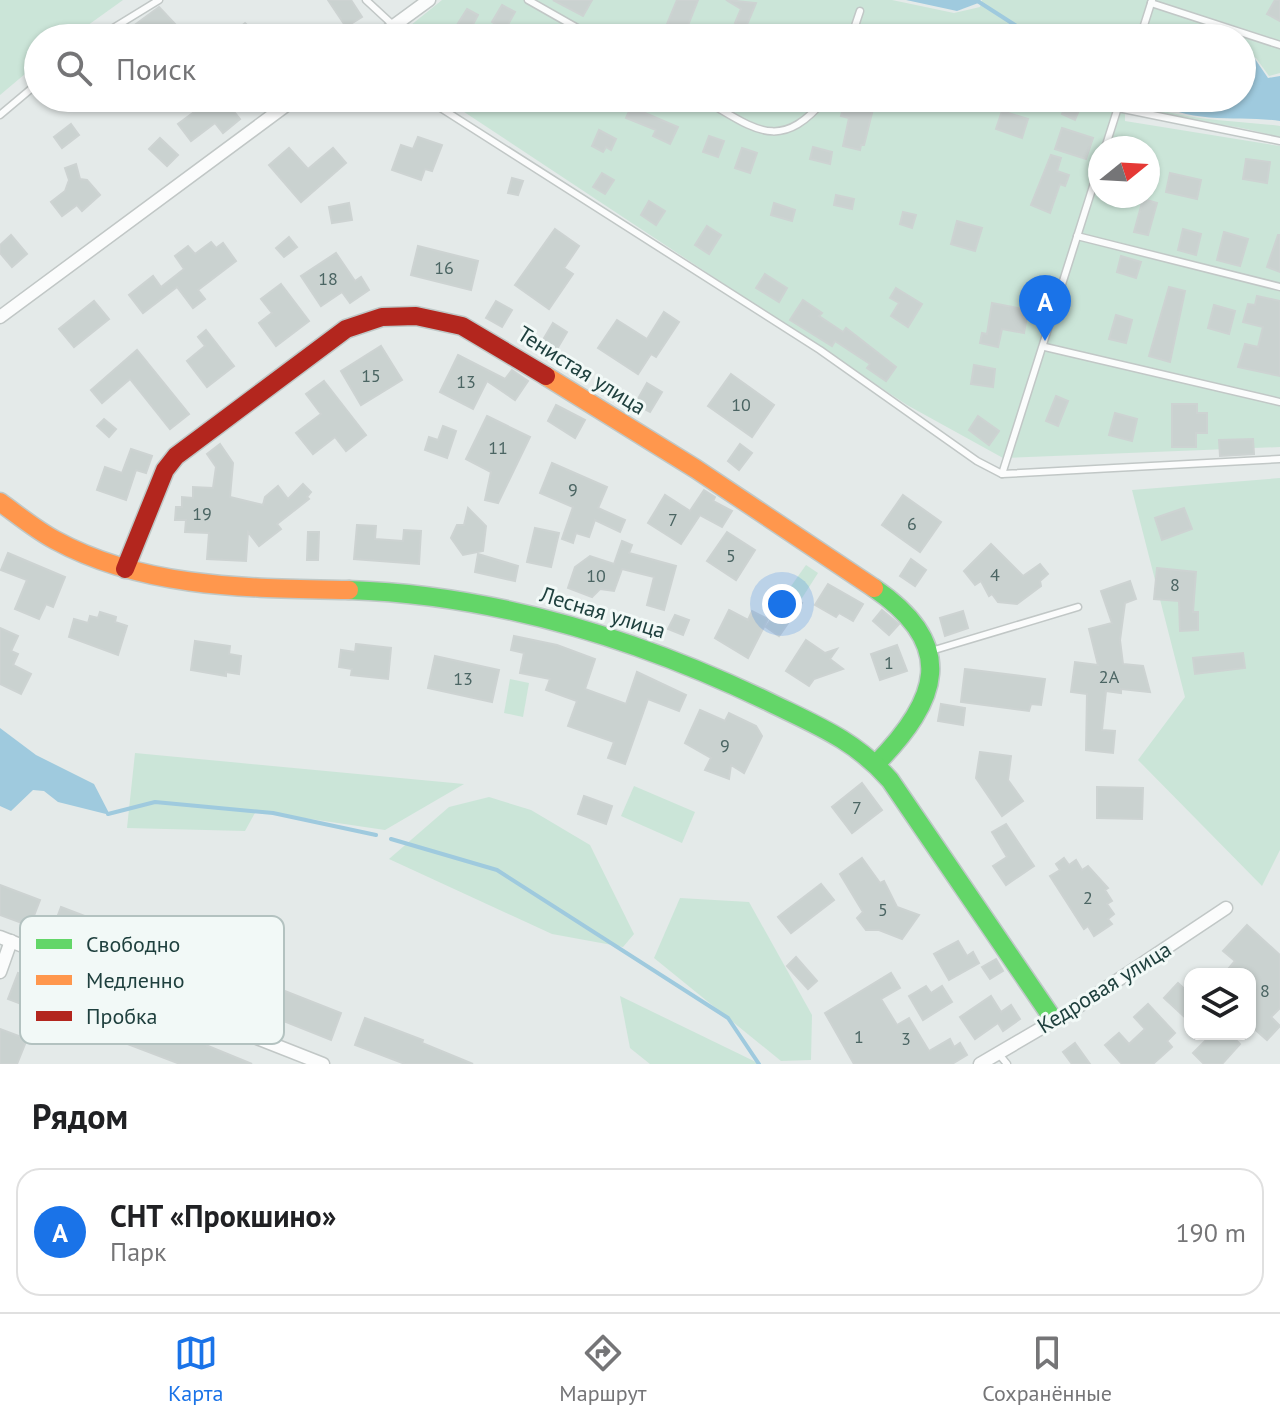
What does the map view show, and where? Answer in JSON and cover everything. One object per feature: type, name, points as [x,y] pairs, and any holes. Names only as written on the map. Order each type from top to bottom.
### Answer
[{"type":"street","points":[[394,24],[429,0]]},
{"type":"street","points":[[0,317],[277,112]]},
{"type":"street","name":"Тенистая улица","points":[[125,569],[165,470],[176,456],[346,329],[382,317],[416,316],[462,326],[696,469],[904,609],[918,626],[927,652],[932,682],[926,702],[914,723],[876,764]]},
{"type":"street","name":"Лесная улица","points":[[0,502],[33,530],[64,547],[105,565],[181,583],[405,593],[555,619],[678,661],[845,739],[876,764],[921,823],[1053,1019]]},
{"type":"street","name":"Кедровая улица","points":[[980,1064],[1226,908]]},
{"type":"street","points":[[0,972],[6,939]]},
{"type":"street","points":[[272,1044],[323,1064]]},
{"type":"lane","points":[[120,24],[159,0]]},
{"type":"lane","points":[[366,0],[392,24]]},
{"type":"lane","points":[[528,0],[570,24]]},
{"type":"lane","points":[[1144,24],[1151,2],[1217,24]]},
{"type":"lane","points":[[856,24],[860,11]]},
{"type":"lane","points":[[1256,37],[1280,45]]},
{"type":"lane","points":[[0,115],[24,95]]},
{"type":"lane","points":[[447,112],[820,350],[977,461],[1002,474],[1280,459]]},
{"type":"lane","points":[[726,112],[754,128],[775,134],[810,118],[815,112]]},
{"type":"lane","points":[[1109,136],[1117,112]]},
{"type":"lane","points":[[1138,112],[1280,141]]},
{"type":"lane","points":[[1002,474],[1045,347],[1088,202]]},
{"type":"lane","points":[[1077,236],[1280,287]]},
{"type":"lane","points":[[1045,347],[1280,402]]},
{"type":"lane","points":[[927,652],[1078,607]]},
{"type":"lane","points":[[998,1053],[1007,1064]]},
{"type":"green space","points":[[0,0],[123,0],[90,24],[24,24],[24,75],[0,95]]},
{"type":"green space","points":[[442,0],[892,0],[954,13],[980,7],[982,0],[1280,0],[1280,73],[1269,76],[1256,58],[1256,24],[412,24]]},
{"type":"green space","points":[[464,112],[1125,112],[1125,121],[1280,146],[1280,447],[1003,458],[907,405]]},
{"type":"green space","points":[[1137,112],[1168,112],[1280,126],[1280,139],[1245,129]]},
{"type":"green space","points":[[1280,478],[1280,850],[1262,886],[1138,760],[1185,697],[1132,490]]},
{"type":"green space","points":[[806,565],[818,573],[802,598],[789,589]]},
{"type":"green space","points":[[510,679],[529,683],[523,717],[504,713]]},
{"type":"green space","points":[[135,753],[464,784],[385,830],[256,811],[245,831],[127,828]]},
{"type":"green space","points":[[634,786],[695,812],[682,843],[621,816]]},
{"type":"green space","points":[[489,797],[531,810],[590,845],[634,934],[623,947],[552,934],[389,859],[449,807]]},
{"type":"green space","points":[[680,898],[749,902],[812,1015],[811,1060],[781,1061],[654,958]]},
{"type":"green space","points":[[620,996],[760,1064],[650,1064],[630,1048]]},
{"type":"water","points":[[906,0],[980,0],[981,2],[957,11]]},
{"type":"water","points":[[1256,60],[1268,78],[1280,76],[1280,121],[1178,112],[1256,112]]},
{"type":"water","points":[[0,728],[36,755],[94,784],[110,815],[58,802],[44,791],[33,790],[11,811],[0,806]]},
{"type":"building","points":[[328,0],[351,0],[362,17],[351,24],[344,24]]},
{"type":"building","points":[[553,0],[592,0],[583,16]]},
{"type":"building","points":[[677,0],[698,0],[689,24],[667,24]]},
{"type":"building","points":[[726,0],[756,3],[747,24],[735,23],[741,9]]},
{"type":"building","points":[[1275,0],[1280,0],[1280,21],[1267,14]]},
{"type":"building","points":[[502,5],[515,12],[508,24],[492,22]]},
{"type":"building","points":[[159,7],[175,24],[136,24]]},
{"type":"building","points":[[467,9],[478,15],[473,24],[458,24]]},
{"type":"building","points":[[194,112],[234,112],[240,119],[223,133],[215,123],[191,141],[178,124]]},
{"type":"building","points":[[629,112],[643,112],[678,127],[670,144],[653,136],[656,130],[626,118]]},
{"type":"building","points":[[842,112],[872,112],[860,150],[843,146],[849,118],[841,116]]},
{"type":"building","points":[[1002,112],[1028,119],[1022,138],[996,129]]},
{"type":"building","points":[[1063,112],[1078,112],[1075,120]]},
{"type":"building","points":[[71,124],[79,135],[62,148],[54,137]]},
{"type":"building","points":[[1062,128],[1088,136],[1086,159],[1055,149]]},
{"type":"building","points":[[599,130],[616,139],[611,150],[606,147],[603,152],[592,146]]},
{"type":"building","points":[[709,136],[724,141],[718,157],[703,152]]},
{"type":"building","points":[[418,137],[442,145],[432,171],[425,169],[421,180],[392,170],[401,145],[413,149]]},
{"type":"building","points":[[160,138],[178,155],[167,166],[149,149]]},
{"type":"building","points":[[813,147],[832,152],[830,164],[810,159]]},
{"type":"building","points":[[289,148],[308,169],[333,148],[346,163],[301,202],[269,165]]},
{"type":"building","points":[[742,148],[757,153],[750,173],[735,168]]},
{"type":"building","points":[[1051,155],[1061,158],[1057,171],[1069,175],[1065,186],[1060,184],[1050,213],[1031,205]]},
{"type":"building","points":[[1246,159],[1270,162],[1267,183],[1243,179]]},
{"type":"building","points":[[76,164],[80,179],[87,180],[100,195],[82,211],[77,205],[62,216],[51,202],[65,191],[69,180],[65,168]]},
{"type":"building","points":[[602,173],[614,180],[605,194],[593,187]]},
{"type":"building","points":[[1170,173],[1201,180],[1197,199],[1166,192]]},
{"type":"building","points":[[512,178],[523,181],[518,195],[508,193]]},
{"type":"building","points":[[836,195],[854,199],[852,209],[834,205]]},
{"type":"building","points":[[649,201],[665,211],[656,225],[641,215]]},
{"type":"building","points":[[349,203],[352,220],[332,223],[329,207]]},
{"type":"building","points":[[774,203],[795,210],[792,221],[771,215]]},
{"type":"building","points":[[1141,208],[1156,208],[1148,235],[1134,232]]},
{"type":"building","points":[[903,212],[916,215],[912,228],[900,224]]},
{"type":"building","points":[[957,221],[982,228],[975,251],[951,244]]},
{"type":"building","points":[[707,226],[721,235],[709,254],[695,245]]},
{"type":"building","points":[[555,229],[579,246],[564,268],[573,274],[549,309],[515,285]]},
{"type":"building","points":[[1183,229],[1201,234],[1196,255],[1178,250]]},
{"type":"building","points":[[1224,232],[1248,239],[1240,266],[1217,260]]},
{"type":"building","points":[[11,235],[27,254],[12,267],[0,253],[0,245]]},
{"type":"building","points":[[1280,235],[1280,272],[1267,267]]},
{"type":"building","points":[[289,237],[297,247],[284,257],[276,248]]},
{"type":"building","points":[[211,242],[216,248],[223,243],[236,261],[198,290],[205,299],[193,308],[177,287],[143,313],[129,295],[153,276],[161,287],[184,269],[175,256],[188,246],[195,254]]},
{"type":"building","points":[[418,246],[478,261],[471,290],[411,275]]},
{"type":"building","points":[[336,253],[355,281],[361,277],[369,290],[350,303],[342,292],[321,306],[301,276]]},
{"type":"building","points":[[1121,256],[1141,262],[1136,278],[1117,272]]},
{"type":"building","points":[[765,274],[787,288],[779,302],[756,288]]},
{"type":"building","points":[[281,284],[309,321],[276,346],[259,323],[272,313],[261,299]]},
{"type":"building","points":[[1169,287],[1185,291],[1170,362],[1149,356]]},
{"type":"building","points":[[896,288],[922,304],[908,327],[891,316],[899,303],[890,298]]},
{"type":"building","points":[[1257,296],[1280,301],[1280,376],[1238,367],[1245,344],[1258,347],[1263,327],[1243,322],[1248,304],[1255,305]]},
{"type":"building","points":[[803,300],[822,313],[819,316],[843,332],[846,328],[896,367],[886,381],[867,368],[870,364],[835,341],[832,346],[790,320]]},
{"type":"building","points":[[94,301],[109,319],[74,347],[59,329]]},
{"type":"building","points":[[496,301],[512,310],[502,327],[486,318]]},
{"type":"building","points":[[992,303],[1028,310],[1024,333],[1002,329],[998,347],[980,343],[982,333],[987,334]]},
{"type":"building","points":[[1214,305],[1235,311],[1229,334],[1208,328]]},
{"type":"building","points":[[664,312],[679,322],[656,357],[651,354],[638,374],[598,348],[617,320],[647,339]]},
{"type":"building","points":[[1116,315],[1132,320],[1126,343],[1109,339]]},
{"type":"building","points":[[553,323],[567,332],[554,354],[540,345]]},
{"type":"building","points":[[206,330],[234,366],[207,387],[187,361],[205,346],[198,337]]},
{"type":"building","points":[[381,346],[402,380],[361,405],[341,371]]},
{"type":"building","points":[[137,350],[189,414],[170,429],[130,379],[102,403],[91,390]]},
{"type":"building","points":[[458,355],[505,379],[512,370],[528,381],[515,400],[487,381],[473,409],[440,392]]},
{"type":"building","points":[[974,365],[995,369],[993,387],[971,384]]},
{"type":"building","points":[[731,374],[774,405],[752,437],[708,406]]},
{"type":"building","points":[[324,381],[366,435],[346,451],[335,437],[313,454],[296,433],[321,414],[306,394]]},
{"type":"building","points":[[647,383],[662,392],[650,412],[635,404]]},
{"type":"building","points":[[1056,396],[1068,401],[1058,426],[1046,421]]},
{"type":"building","points":[[1172,404],[1197,404],[1197,413],[1207,413],[1207,433],[1196,433],[1196,447],[1172,447]]},
{"type":"building","points":[[556,405],[585,420],[575,438],[548,421]]},
{"type":"building","points":[[1115,413],[1137,419],[1132,441],[1109,435]]},
{"type":"building","points":[[487,416],[530,437],[498,503],[485,500],[491,472],[466,459]]},
{"type":"building","points":[[978,416],[999,431],[989,445],[969,430]]},
{"type":"building","points":[[104,419],[116,429],[109,437],[97,426]]},
{"type":"building","points":[[443,426],[456,431],[447,458],[425,450],[429,437],[438,440]]},
{"type":"building","points":[[1253,439],[1254,454],[1220,456],[1219,440]]},
{"type":"building","points":[[220,444],[233,463],[230,497],[263,505],[265,497],[278,486],[288,499],[303,484],[311,492],[307,497],[309,499],[277,524],[281,529],[259,546],[248,532],[246,561],[207,559],[209,533],[185,532],[186,520],[175,520],[176,507],[182,507],[182,497],[193,498],[193,487],[213,488],[216,467],[207,454]]},
{"type":"building","points":[[740,444],[752,453],[739,470],[728,461]]},
{"type":"building","points":[[131,449],[152,456],[146,473],[136,470],[126,500],[97,490],[105,467],[122,473]]},
{"type":"building","points":[[552,463],[607,487],[598,508],[625,520],[620,532],[595,520],[589,537],[576,533],[573,543],[562,539],[573,507],[540,493]]},
{"type":"building","points":[[704,490],[715,497],[713,501],[732,511],[722,527],[700,515],[681,544],[648,523],[665,495],[690,511]]},
{"type":"building","points":[[903,495],[941,522],[920,552],[882,525]]},
{"type":"building","points":[[468,508],[486,526],[483,551],[463,555],[451,538],[457,525],[464,525]]},
{"type":"building","points":[[1184,508],[1192,529],[1162,540],[1155,518]]},
{"type":"building","points":[[357,525],[376,526],[375,539],[403,541],[404,530],[421,531],[419,564],[354,559]]},
{"type":"building","points":[[535,528],[559,533],[551,567],[527,562]]},
{"type":"building","points":[[308,532],[319,532],[318,560],[307,560]]},
{"type":"building","points":[[727,532],[755,550],[736,580],[707,561]]},
{"type":"building","points":[[622,541],[632,545],[629,553],[676,566],[664,610],[647,605],[654,577],[622,569],[614,591],[600,589],[592,597],[568,588],[575,567],[590,556],[614,564]]},
{"type":"building","points":[[991,544],[1023,576],[1040,564],[1048,574],[1040,581],[1041,586],[1017,604],[998,602],[992,594],[989,596],[981,581],[975,585],[964,571]]},
{"type":"building","points":[[8,553],[65,577],[53,607],[46,604],[39,619],[15,609],[27,580],[1,570]]},
{"type":"building","points":[[478,554],[518,566],[515,581],[475,572]]},
{"type":"building","points":[[911,559],[926,570],[915,586],[900,576]]},
{"type":"building","points":[[1157,568],[1196,572],[1193,612],[1198,612],[1198,630],[1180,631],[1179,601],[1154,599]]},
{"type":"building","points":[[1130,581],[1136,599],[1125,603],[1120,640],[1123,664],[1143,666],[1150,692],[1106,691],[1102,730],[1115,731],[1113,753],[1086,750],[1087,694],[1071,692],[1075,662],[1098,665],[1089,629],[1112,623],[1101,591]]},
{"type":"building","points":[[828,584],[863,604],[853,621],[839,613],[836,617],[815,605]]},
{"type":"building","points":[[788,593],[802,603],[779,636],[766,627]]},
{"type":"building","points":[[729,610],[748,620],[752,611],[768,619],[748,658],[715,638]]},
{"type":"building","points":[[882,610],[899,624],[889,635],[873,621]]},
{"type":"building","points":[[963,611],[968,628],[945,636],[940,618]]},
{"type":"building","points":[[100,612],[116,617],[115,622],[127,626],[118,655],[69,637],[74,619],[88,623],[90,616],[98,618]]},
{"type":"building","points":[[675,615],[689,620],[683,635],[668,629]]},
{"type":"building","points":[[0,628],[18,636],[11,651],[18,654],[13,665],[31,674],[21,694],[0,684]]},
{"type":"building","points":[[514,636],[557,645],[595,659],[585,689],[626,704],[637,672],[686,695],[679,711],[648,699],[625,764],[608,758],[614,742],[568,726],[577,701],[546,690],[550,679],[520,673],[524,653],[511,650]]},
{"type":"building","points":[[806,640],[825,653],[837,649],[830,659],[843,669],[814,679],[809,686],[786,671]]},
{"type":"building","points":[[195,641],[230,646],[229,654],[241,656],[239,674],[226,672],[226,676],[191,670]]},
{"type":"building","points":[[356,644],[391,648],[388,679],[351,675],[352,669],[339,667],[341,650],[355,652]]},
{"type":"building","points":[[897,645],[907,671],[880,680],[871,654]]},
{"type":"building","points":[[1243,653],[1245,668],[1195,674],[1193,658]]},
{"type":"building","points":[[435,656],[499,670],[492,702],[428,688]]},
{"type":"building","points":[[965,669],[1045,679],[1041,705],[1031,704],[1029,711],[961,702]]},
{"type":"building","points":[[941,704],[965,708],[963,725],[938,721]]},
{"type":"building","points":[[700,710],[725,721],[729,713],[756,726],[762,736],[744,773],[731,765],[729,779],[705,770],[711,758],[685,743]]},
{"type":"building","points":[[980,752],[1011,756],[1008,780],[1023,801],[1002,816],[976,778]]},
{"type":"building","points":[[862,783],[882,810],[852,833],[832,807]]},
{"type":"building","points":[[1097,787],[1143,788],[1142,819],[1097,818]]},
{"type":"building","points":[[584,796],[612,806],[606,824],[578,814]]},
{"type":"building","points":[[1006,824],[1034,866],[1006,885],[993,866],[1007,857],[992,832]]},
{"type":"building","points":[[862,858],[880,883],[884,881],[897,907],[919,915],[902,939],[879,930],[866,930],[857,918],[863,912],[840,874]]},
{"type":"building","points":[[1064,858],[1069,865],[1076,860],[1082,870],[1088,866],[1108,888],[1105,890],[1112,901],[1107,904],[1114,914],[1108,919],[1112,924],[1094,936],[1088,926],[1084,929],[1050,876],[1060,870],[1056,864]]},
{"type":"building","points":[[821,884],[834,900],[791,933],[778,917]]},
{"type":"building","points":[[0,885],[40,900],[34,916],[20,916],[20,922],[0,915]]},
{"type":"building","points":[[61,907],[85,916],[58,916]]},
{"type":"building","points":[[1247,925],[1280,955],[1280,1008],[1271,1017],[1280,1026],[1267,1040],[1256,1030],[1256,968],[1229,968],[1235,961],[1223,951]]},
{"type":"building","points":[[958,941],[967,956],[973,952],[979,963],[949,980],[934,954]]},
{"type":"building","points":[[796,957],[817,981],[808,989],[787,966]]},
{"type":"building","points":[[996,959],[1003,971],[990,979],[982,967]]},
{"type":"building","points":[[18,973],[20,974],[20,1004],[8,999]]},
{"type":"building","points":[[891,973],[900,988],[881,999],[897,1025],[909,1018],[929,1051],[950,1039],[954,1047],[960,1043],[967,1055],[952,1064],[854,1064],[825,1013]]},
{"type":"building","points":[[1178,983],[1184,988],[1184,1016],[1164,998]]},
{"type":"building","points":[[926,986],[931,993],[942,986],[952,1002],[923,1020],[909,996]]},
{"type":"building","points":[[284,991],[341,1013],[331,1040],[284,1021]]},
{"type":"building","points":[[991,996],[1001,1012],[1011,1005],[1020,1019],[1003,1031],[998,1023],[975,1039],[960,1017]]},
{"type":"building","points":[[1148,1004],[1175,1033],[1167,1041],[1172,1047],[1153,1064],[1122,1064],[1105,1045],[1119,1033],[1129,1044],[1145,1029],[1134,1017]]},
{"type":"building","points":[[365,1018],[423,1040],[422,1043],[473,1064],[405,1064],[355,1045]]},
{"type":"building","points":[[0,1029],[20,1036],[20,1044],[25,1044],[17,1064],[0,1064]]},
{"type":"building","points":[[1206,1040],[1236,1040],[1240,1044],[1222,1064],[1204,1064],[1193,1053]]},
{"type":"building","points":[[1075,1043],[1090,1064],[1072,1064],[1063,1052]]},
{"type":"building","points":[[127,1044],[203,1044],[252,1064],[180,1064]]},
{"type":"waterway","points":[[976,0],[1013,24]]},
{"type":"waterway","points":[[108,814],[155,802],[273,813],[376,835]]},
{"type":"waterway","points":[[391,839],[497,870],[728,1018],[759,1064]]},
{"type":"traffic: fast","points":[[874,588],[901,609],[919,631],[928,652],[930,673],[925,695],[914,718],[876,764]]},
{"type":"traffic: fast","points":[[349,590],[404,594],[512,611],[617,640],[719,679],[803,718],[849,744],[890,780],[1053,1019]]},
{"type":"traffic: slow","points":[[546,376],[696,469],[874,588]]},
{"type":"traffic: slow","points":[[0,502],[55,540],[125,568],[199,583],[349,590]]},
{"type":"traffic: jam","points":[[125,569],[165,470],[176,456],[346,329],[382,317],[416,316],[462,326],[546,376]]},
{"type":"place","name":"СНТ «Прокшино»","points":[[1045,341]]}]
